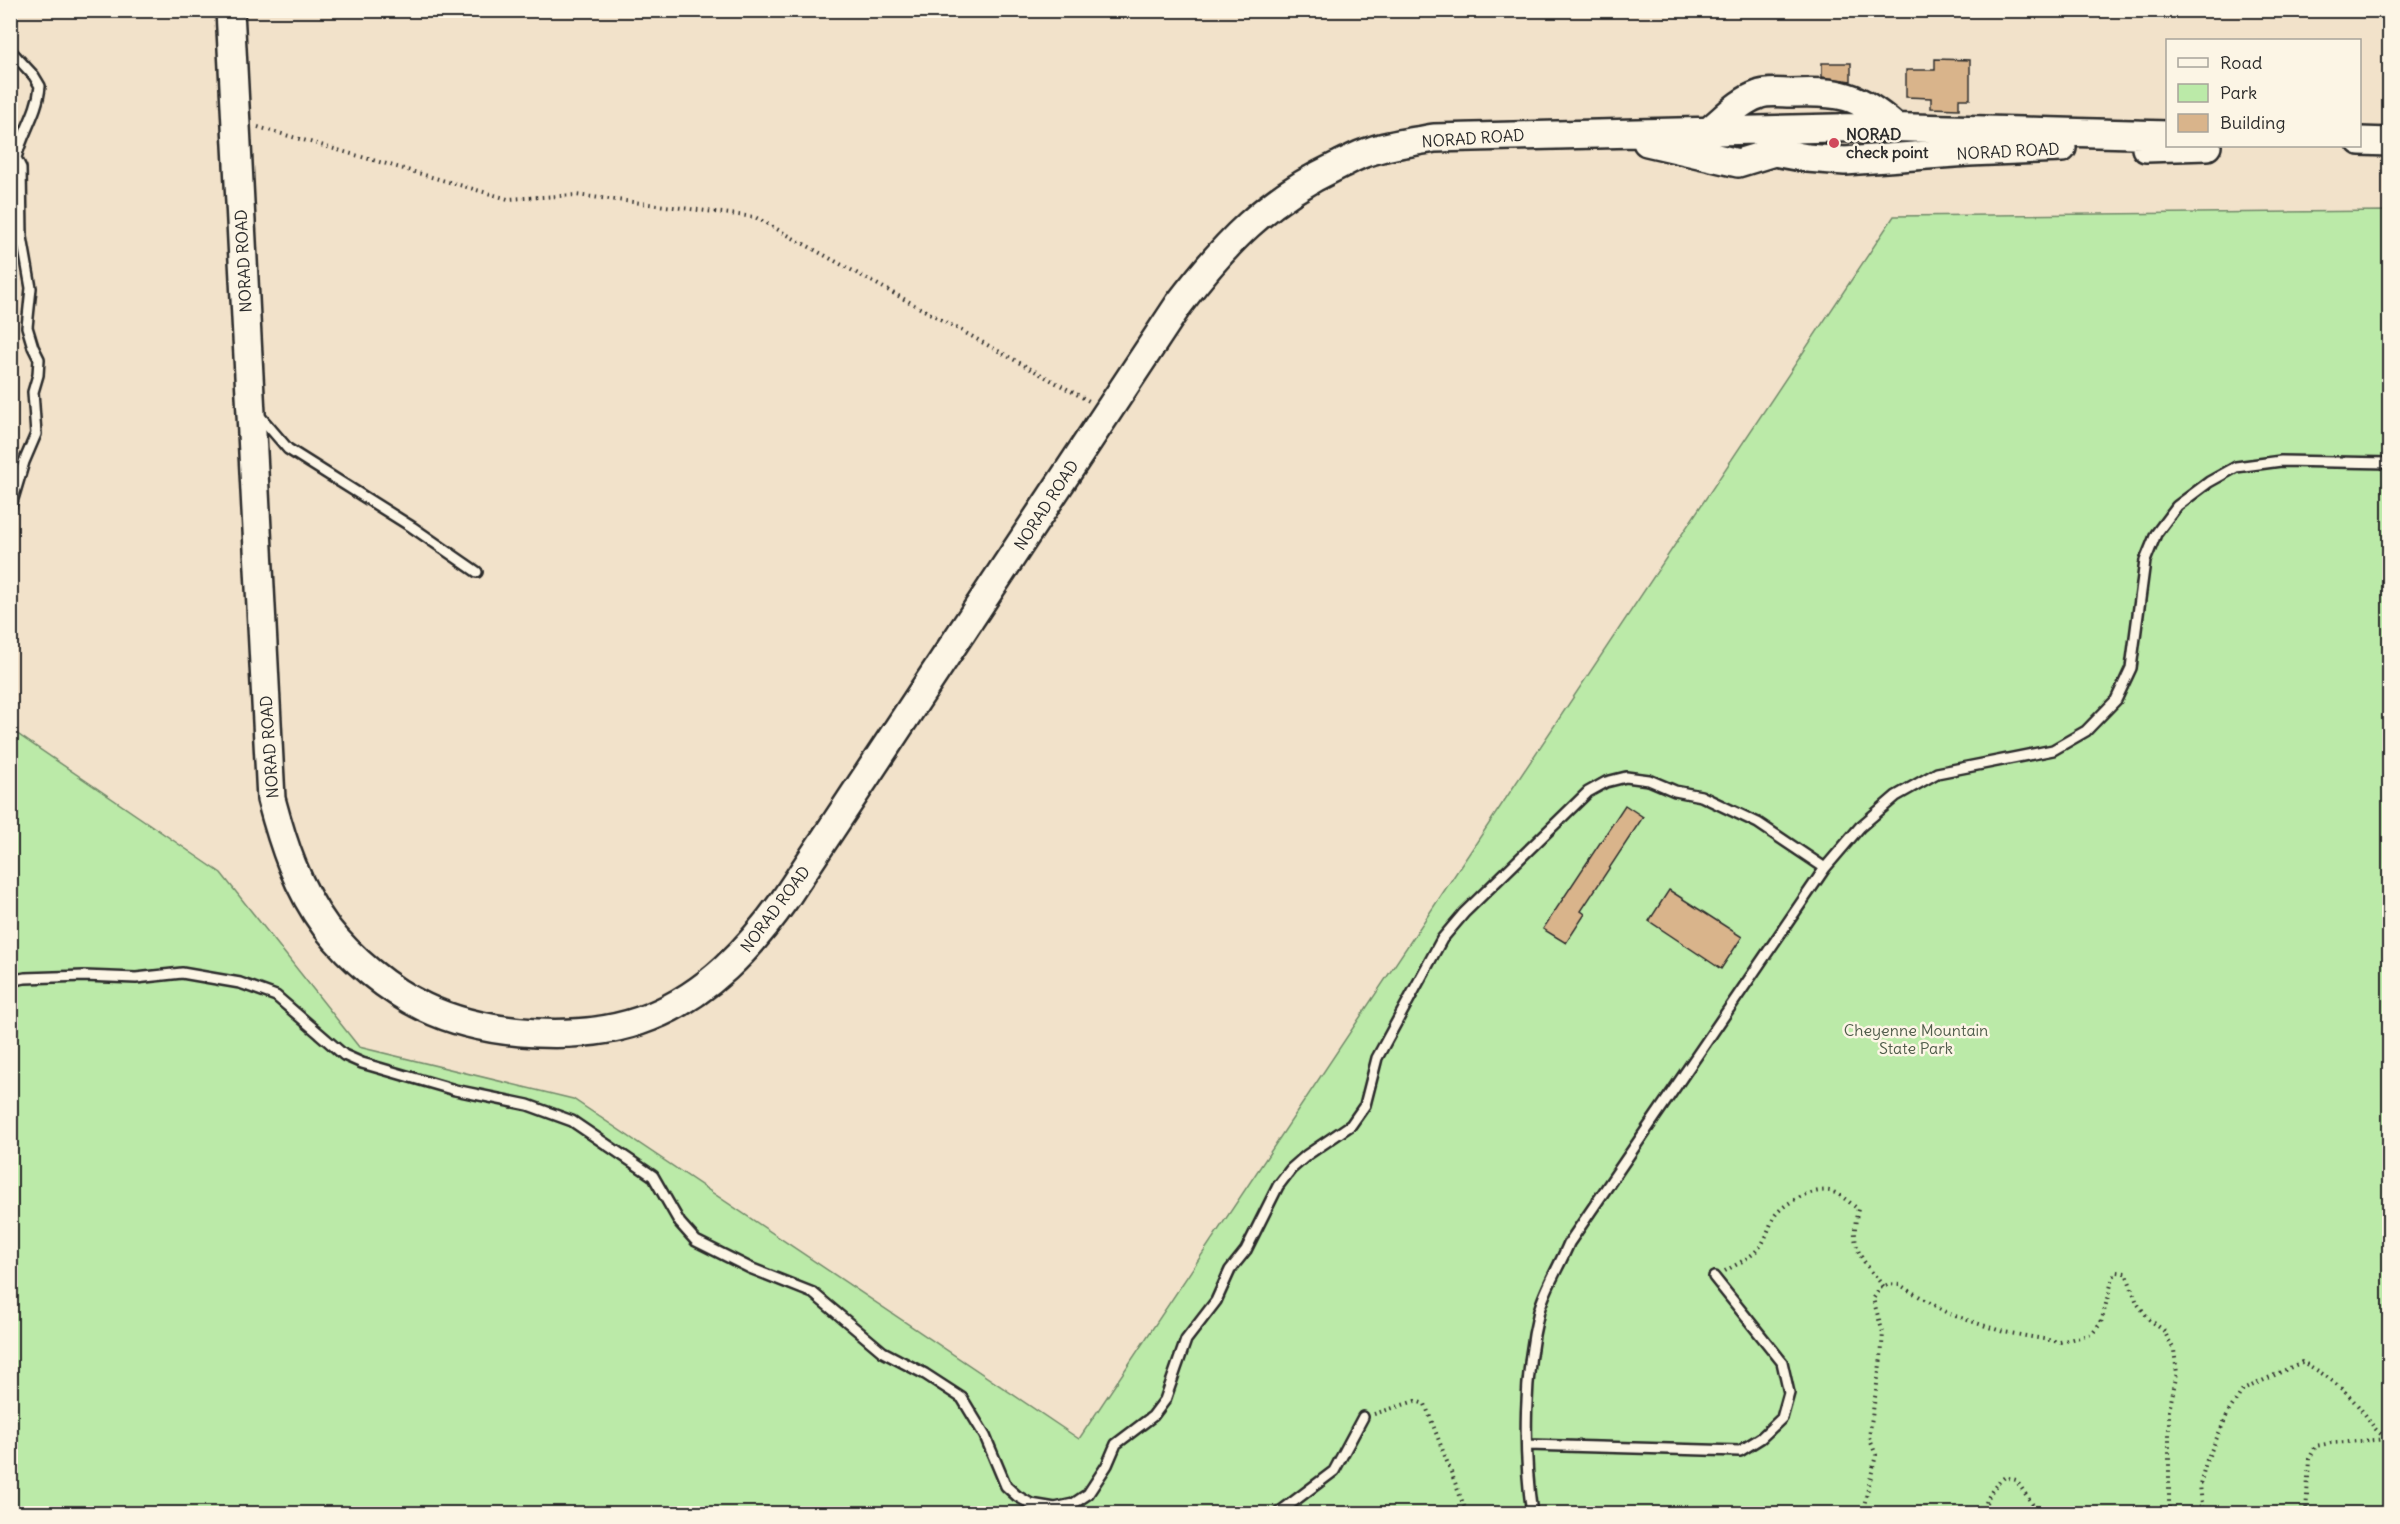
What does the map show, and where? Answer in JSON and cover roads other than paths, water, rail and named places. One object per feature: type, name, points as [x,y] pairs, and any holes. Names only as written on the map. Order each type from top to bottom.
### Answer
[{"type":"street","name":"NORAD ROAD","points":[[230,10],[271,799],[285,849],[304,892],[327,928],[354,957],[387,985],[424,1008],[516,1033],[569,1033],[611,1029],[651,1017],[698,991],[732,964],[760,934],[785,899],[1179,304],[1203,272],[1236,236],[1274,202],[1319,175],[1370,151],[1434,138],[1562,133],[1896,127],[2166,135]]},
{"type":"street","points":[[1710,130],[1739,106],[1759,94],[1824,92],[1845,94],[1873,107],[1896,127]]},
{"type":"street","name":"NORAD ROAD","points":[[1562,133],[1654,143],[1738,163],[1774,152],[1807,158],[1845,160],[1969,152],[2166,147]]},
{"type":"street","points":[[2361,141],[2390,142]]},
{"type":"lane","points":[[10,50],[40,86],[34,113],[20,143],[16,158],[21,168],[22,237],[31,288],[27,327],[39,359],[38,375],[33,392],[36,434],[24,462],[10,509]]},
{"type":"lane","points":[[251,405],[288,449],[412,527],[477,572]]},
{"type":"lane","points":[[1532,1514],[1526,1396],[1539,1309],[1569,1244],[1825,868],[1860,827],[1896,796],[1937,773],[2053,750],[2086,731],[2116,700],[2131,668],[2145,561],[2156,534],[2177,506],[2209,482],[2236,467],[2281,461],[2390,464]]},
{"type":"lane","points":[[10,981],[25,978],[84,976],[136,978],[182,974],[240,983],[276,996],[344,1055],[362,1063],[455,1090],[528,1105],[572,1121],[653,1176],[680,1223],[696,1241],[750,1268],[813,1293],[882,1352],[925,1374],[962,1398],[985,1436],[1005,1486],[1031,1504],[1055,1508],[1073,1504],[1088,1494],[1107,1464],[1116,1444],[1153,1416],[1165,1400],[1186,1340],[1216,1301],[1230,1270],[1246,1250],[1278,1186],[1291,1169],[1307,1155],[1350,1125],[1365,1105],[1377,1058],[1442,939],[1464,913],[1588,792],[1606,782],[1626,777],[1649,780],[1675,791],[1701,796],[1758,823],[1825,868]]},
{"type":"lane","points":[[1528,1445],[1740,1451],[1761,1438],[1782,1418],[1789,1393],[1782,1362],[1714,1277]]},
{"type":"lane","points":[[1276,1514],[1334,1471],[1363,1417]]},
{"type":"place","name":"NORAD check point","points":[[1834,143]]},
{"type":"park label","name":"Cheyenne Mountain State Park","points":[[1916,1039]]}]
